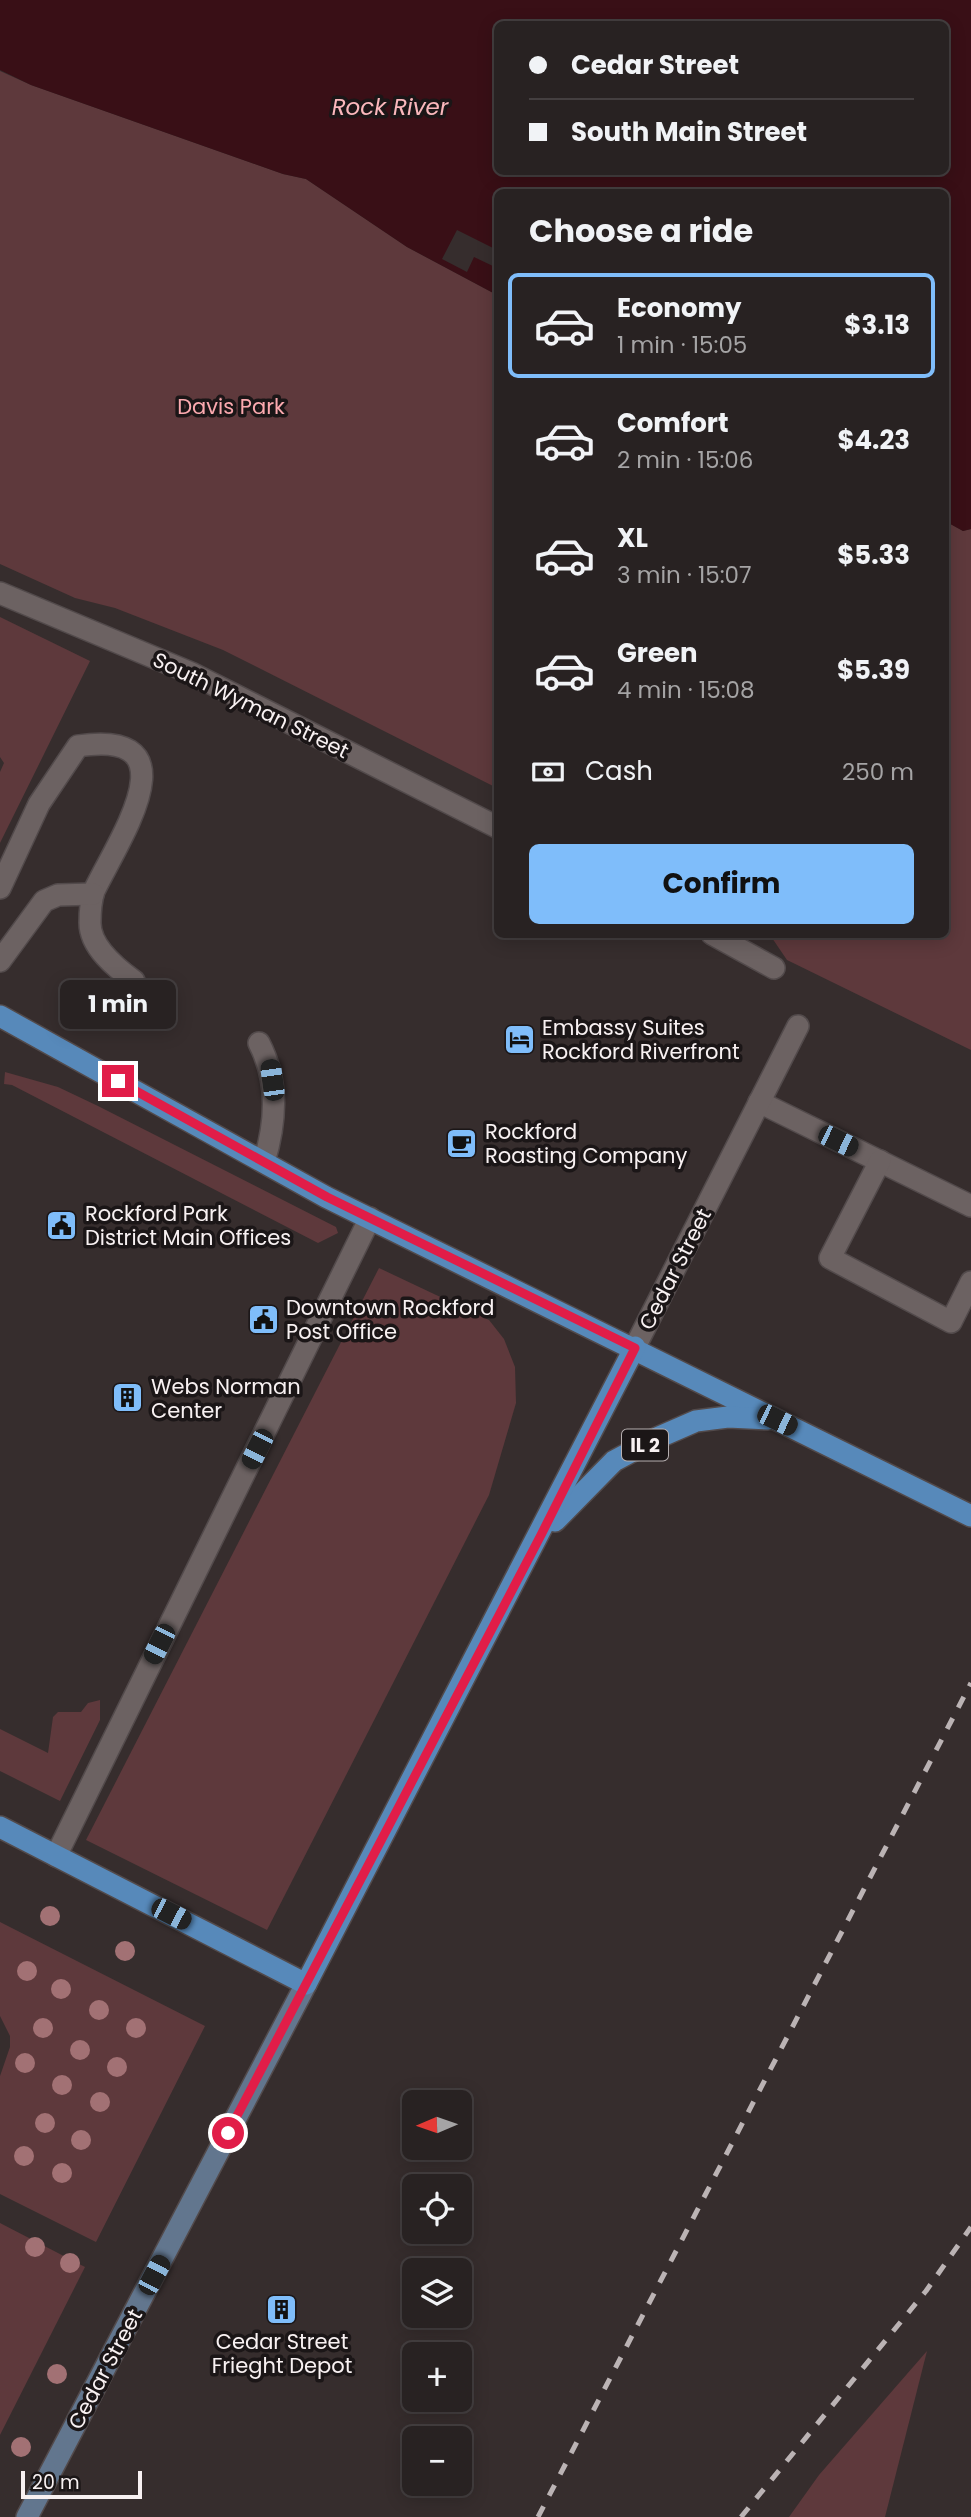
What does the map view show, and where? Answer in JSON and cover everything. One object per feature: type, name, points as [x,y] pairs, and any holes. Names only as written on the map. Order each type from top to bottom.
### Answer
[{"type":"main road","name":"IL 2","points":[[0,1016],[370,1218],[971,1516]]},
{"type":"main road","name":"Cedar Street","points":[[306,1984],[541,1535],[635,1348]]},
{"type":"main road","name":"IL 2","points":[[541,1535],[614,1461],[657,1438],[696,1421],[728,1417],[777,1420]]},
{"type":"main road","points":[[0,1827],[306,1984]]},
{"type":"street","name":"South Wyman Street","points":[[0,593],[191,673],[494,825]]},
{"type":"street","points":[[0,888],[40,804],[78,746],[105,742],[131,752],[144,774],[141,798],[93,894],[89,926],[99,948],[115,968],[134,981]]},
{"type":"street","points":[[0,961],[44,901],[58,895],[93,894]]},
{"type":"street","points":[[719,938],[774,968]]},
{"type":"street","name":"Cedar Street","points":[[635,1348],[798,1026]]},
{"type":"street","points":[[259,1043],[270,1063],[274,1097],[272,1135],[264,1162]]},
{"type":"street","points":[[759,1102],[971,1206]]},
{"type":"street","points":[[880,1161],[830,1258],[951,1322],[971,1282]]},
{"type":"street","points":[[56,1856],[370,1218]]},
{"type":"street","name":"Cedar Street","points":[[27,2517],[306,1984]]},
{"type":"green space","name":"Davis Park","points":[[0,71],[31,85],[283,174],[306,179],[407,247],[494,293],[494,786],[223,650],[115,608],[75,598],[0,564]]},
{"type":"green space","points":[[949,523],[963,531],[971,529],[971,1050],[787,960],[772,938],[949,938]]},
{"type":"green space","points":[[0,617],[90,661],[0,843],[0,772],[4,763],[0,757]]},
{"type":"green space","points":[[5,1072],[58,1087],[98,1106],[336,1227],[338,1233],[318,1243],[12,1085],[4,1084]]},
{"type":"green space","points":[[379,1268],[489,1320],[504,1339],[515,1367],[516,1403],[489,1495],[267,1930],[86,1840]]},
{"type":"green space","points":[[100,1700],[100,1720],[60,1801],[0,1771],[0,1729],[48,1753],[53,1717],[58,1712],[81,1712],[88,1703]]},
{"type":"green space","points":[[0,1922],[205,2026],[96,2242],[0,2194],[0,2076],[10,2047],[10,2036],[0,2016]]},
{"type":"green space","points":[[0,2223],[85,2267],[0,2435]]},
{"type":"green space","points":[[927,2351],[885,2517],[789,2517],[819,2475]]},
{"type":"water","name":"Rock River","points":[[0,0],[971,0],[971,529],[963,531],[949,523],[949,189],[494,189],[494,293],[407,247],[306,179],[283,174],[31,85],[0,70]]},
{"type":"pier","points":[[457,230],[494,248],[494,267],[474,257],[467,272],[442,259]]},
{"type":"railway","points":[[538,2517],[971,1683]]},
{"type":"railway","points":[[741,2517],[926,2291],[971,2227]]},
{"type":"place","name":"Embassy Suites Rockford Riverfront","points":[[519,1039]]},
{"type":"place","name":"Rockford Roasting Company","points":[[462,1143]]},
{"type":"place","name":"Rockford Park District Main Offices","points":[[62,1225]]},
{"type":"place","name":"Downtown Rockford Post Office","points":[[263,1319]]},
{"type":"place","name":"Webs Norman Center","points":[[128,1398]]},
{"type":"place","name":"Cedar Street Frieght Depot","points":[[282,2309]]},
{"type":"route","points":[[118,1081],[327,1197],[635,1348],[541,1535],[228,2133]]}]
